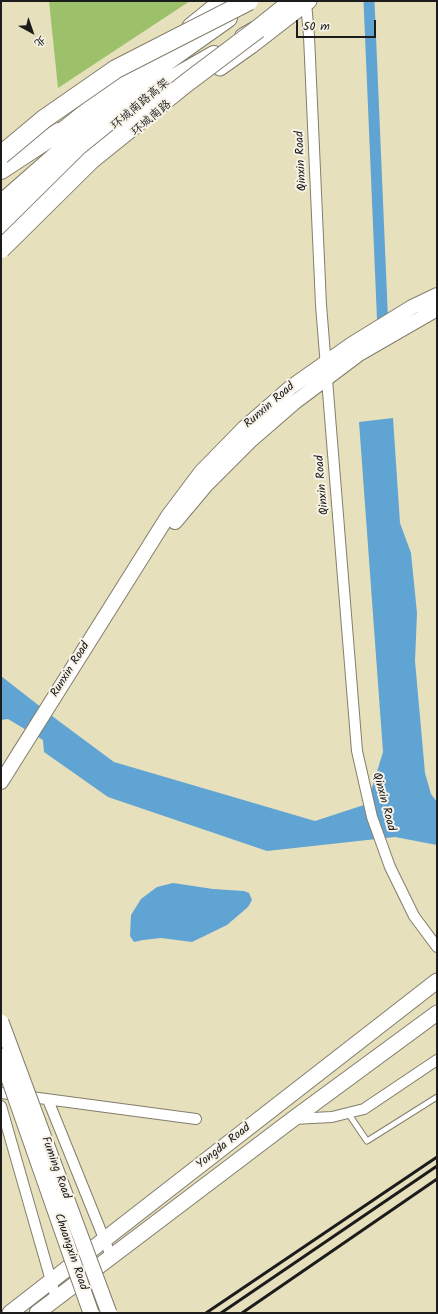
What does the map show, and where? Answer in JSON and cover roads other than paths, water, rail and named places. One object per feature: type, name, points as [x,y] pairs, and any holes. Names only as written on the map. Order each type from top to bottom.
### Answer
[{"type":"highway","points":[[1,155],[44,119],[116,69],[250,1]]},
{"type":"highway","name":"环城南路高架","points":[[1,204],[149,74],[250,1]]},
{"type":"highway","name":"环城南路高架","points":[[1,225],[167,82],[303,2]]},
{"type":"highway","points":[[1,249],[91,160],[185,84],[258,29]]},
{"type":"highway","points":[[1,170],[59,132]]},
{"type":"main road","points":[[1,179],[221,1]]},
{"type":"main road","name":"环城南路","points":[[1,244],[58,198],[168,104],[251,46],[303,2]]},
{"type":"main road","name":"Yongda Road","points":[[10,1313],[437,981]]},
{"type":"main road","name":"Yongda Road","points":[[37,1313],[293,1119],[437,1013]]},
{"type":"main road","name":"Fuming Road","points":[[1,1022],[109,1313]]},
{"type":"main road","name":"Chuangxin Road","points":[[1,1056],[91,1313]]},
{"type":"street","name":"Qinxin Road","points":[[303,2],[310,44],[321,304],[357,751],[372,817],[390,868],[414,916],[437,947]]},
{"type":"street","name":"Runxin Road","points":[[1,782],[168,516],[201,472],[244,428],[291,387],[352,344],[412,307],[437,295]]},
{"type":"street","name":"Runxin Road","points":[[141,560],[206,485],[250,441],[295,402],[359,354],[437,309]]},
{"type":"street","points":[[293,1119],[332,1117],[364,1109],[437,1060]]},
{"type":"street","points":[[1,1093],[196,1119]]},
{"type":"street","points":[[48,1100],[111,1256]]},
{"type":"street","points":[[1,1106],[56,1298]]},
{"type":"lane","points":[[348,1113],[367,1141],[437,1097]]},
{"type":"water","points":[[393,418],[400,523],[411,553],[417,613],[415,661],[425,773],[431,794],[437,802],[437,845],[395,837],[267,851],[108,797],[44,752],[43,740],[8,719],[1,720],[1,676],[114,762],[315,821],[367,804],[383,752],[359,422]]},
{"type":"water","points":[[173,883],[213,889],[244,891],[249,893],[252,900],[248,907],[227,925],[192,942],[161,938],[134,942],[130,936],[131,915],[141,899],[157,887]]},
{"type":"waterway","points":[[369,1],[383,331]]},
{"type":"railway","points":[[206,1313],[437,1157]]},
{"type":"railway","points":[[221,1313],[437,1166]]},
{"type":"railway","points":[[242,1313],[437,1179]]}]
